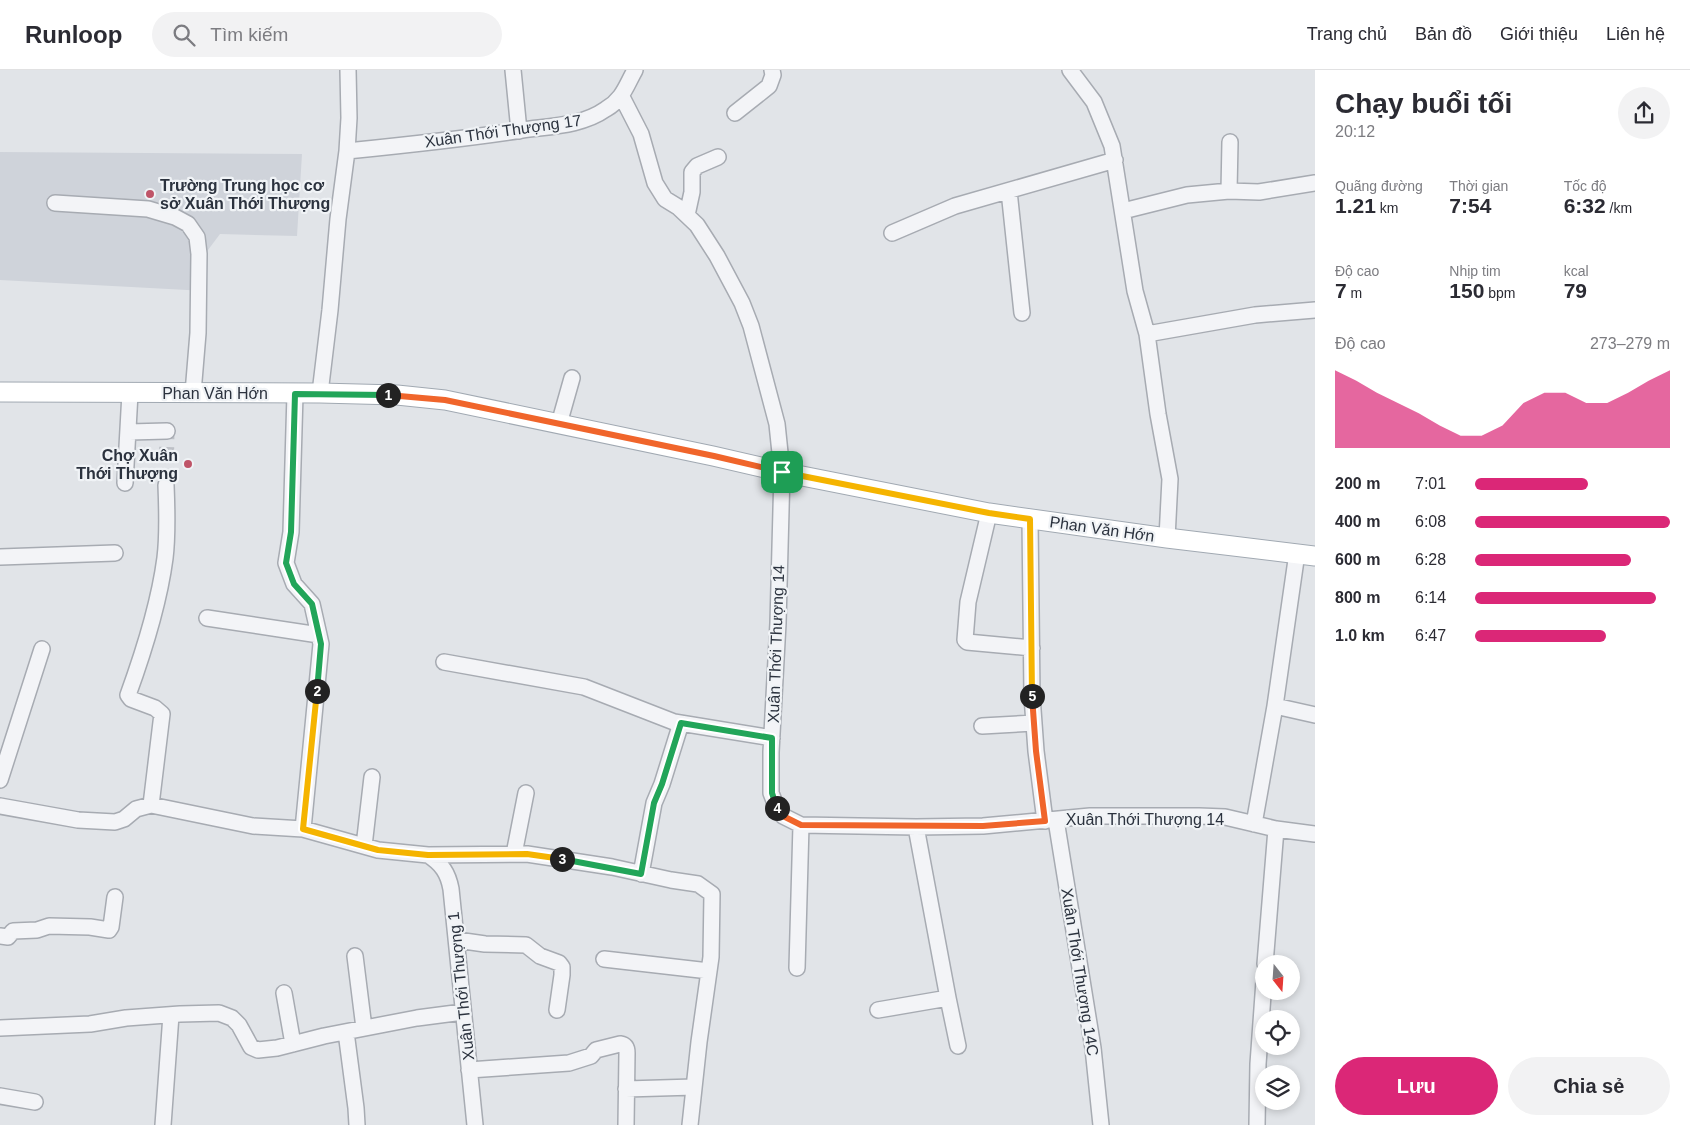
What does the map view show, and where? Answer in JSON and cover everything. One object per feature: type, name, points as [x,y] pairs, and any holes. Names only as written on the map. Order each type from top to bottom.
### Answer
[{"type":"main road","name":"Phan Văn Hớn","points":[[0,392],[320,393],[397,395],[445,400],[782,472],[989,513],[1306,555]]},
{"type":"street","points":[[320,393],[347,151],[349,118],[348,70]]},
{"type":"street","points":[[513,70],[519,131]]},
{"type":"street","name":"Xuân Thới Thượng 17","points":[[347,151],[446,141],[562,125],[590,119],[607,109],[622,96],[635,70]]},
{"type":"street","points":[[735,113],[769,86],[772,70]]},
{"type":"street","points":[[1070,70],[1094,102],[1112,146],[1115,160],[1135,291],[1147,334],[1158,414],[1170,479],[1167,538]]},
{"type":"street","name":"Xuân Thới Thượng 14","points":[[622,96],[641,134],[655,184],[665,199],[678,207],[697,225],[717,256],[751,326],[777,424],[782,472],[778,623],[772,738],[772,793],[778,811],[783,816],[801,825],[916,827],[983,826],[1103,816],[1225,817],[1276,829],[1315,834]]},
{"type":"street","points":[[1229,191],[1230,142]]},
{"type":"street","points":[[687,216],[692,192],[692,172],[697,166],[718,157]]},
{"type":"street","points":[[892,233],[955,206],[1115,160]]},
{"type":"street","points":[[1123,212],[1187,195],[1229,191],[1259,192],[1315,184]]},
{"type":"street","points":[[1009,191],[1022,313]]},
{"type":"street","points":[[55,203],[148,208],[175,217],[188,224],[197,237],[199,254],[198,333],[193,393]]},
{"type":"street","points":[[1147,334],[1255,315],[1315,310]]},
{"type":"street","points":[[559,424],[572,378]]},
{"type":"street","points":[[125,482],[130,393]]},
{"type":"street","points":[[295,394],[291,532],[286,563],[294,584],[312,604],[321,644],[303,829]]},
{"type":"street","points":[[129,432],[167,431]]},
{"type":"street","points":[[151,805],[162,714],[155,708],[131,699],[128,695],[157,602],[165,558],[167,522],[166,485]]},
{"type":"street","points":[[989,513],[968,602],[965,640],[967,642],[1032,648]]},
{"type":"street","name":"Xuân Thới Thượng 14C","points":[[1030,519],[1034,722],[1093,1048],[1101,1125]]},
{"type":"street","points":[[0,557],[115,553]]},
{"type":"street","points":[[1254,824],[1275,706],[1306,555]]},
{"type":"street","points":[[207,618],[319,635]]},
{"type":"street","points":[[0,780],[42,649]]},
{"type":"street","points":[[444,662],[584,687],[674,722],[772,738]]},
{"type":"street","points":[[1275,706],[1315,715]]},
{"type":"street","points":[[982,726],[1034,722]]},
{"type":"street","points":[[641,874],[654,803],[662,784],[681,723]]},
{"type":"street","points":[[364,846],[372,777]]},
{"type":"street","points":[[514,854],[526,792]]},
{"type":"street","points":[[0,806],[78,820],[115,822],[124,819],[136,809],[151,805],[253,826],[303,829],[378,850],[428,855],[537,855],[698,884],[712,894],[711,957],[690,1125]]},
{"type":"street","points":[[797,968],[801,825]]},
{"type":"street","points":[[916,827],[958,1046]]},
{"type":"street","points":[[1266,955],[1276,829]]},
{"type":"street","name":"Xuân Thới Thượng 1","points":[[428,855],[440,863],[449,879],[457,940],[475,1125]]},
{"type":"street","points":[[0,936],[8,937],[13,931],[37,930],[49,926],[90,927],[109,930],[115,897]]},
{"type":"street","points":[[457,940],[485,944],[526,945],[540,956],[559,963],[562,967],[562,975],[557,1010]]},
{"type":"street","points":[[355,956],[364,1028]]},
{"type":"street","points":[[604,959],[709,971]]},
{"type":"street","points":[[284,993],[293,1044]]},
{"type":"street","points":[[878,1010],[948,998]]},
{"type":"street","points":[[1257,1125],[1258,1064],[1263,1000]]},
{"type":"street","points":[[0,1028],[90,1024],[126,1018],[171,1014],[220,1013],[232,1018],[239,1025],[250,1047],[258,1050],[277,1048],[417,1018],[463,1012]]},
{"type":"street","points":[[163,1125],[171,1014]]},
{"type":"street","points":[[346,1032],[357,1125]]},
{"type":"street","points":[[469,1070],[569,1063],[591,1056],[596,1050],[620,1044],[624,1045],[627,1048],[626,1125]]},
{"type":"street","points":[[626,1089],[694,1087]]},
{"type":"street","points":[[0,1096],[35,1102]]},
{"type":"shaded area","name":"Trường Trung học cơ sở Xuân Thới Thượng","points":[[0,152],[302,154],[297,236],[220,234],[208,250],[206,291],[0,280]]},
{"type":"tunnel","points":[[166,485],[167,431]]},
{"type":"place","name":"Trường Trung học cơ sở Xuân Thới Thượng","points":[[150,194]]},
{"type":"place","name":"Chợ Xuân Thới Thượng","points":[[188,464]]},
{"type":"route","points":[[295,394],[397,395],[445,400],[782,472],[989,513],[1030,519],[1032,696],[1036,751],[1045,821],[983,826],[801,825],[788,820],[778,811],[772,793],[772,738],[681,723],[652,810],[641,874],[527,854],[474,853],[428,855],[378,850],[303,829],[321,644],[312,604],[294,584],[286,563],[291,532],[295,394]]}]
